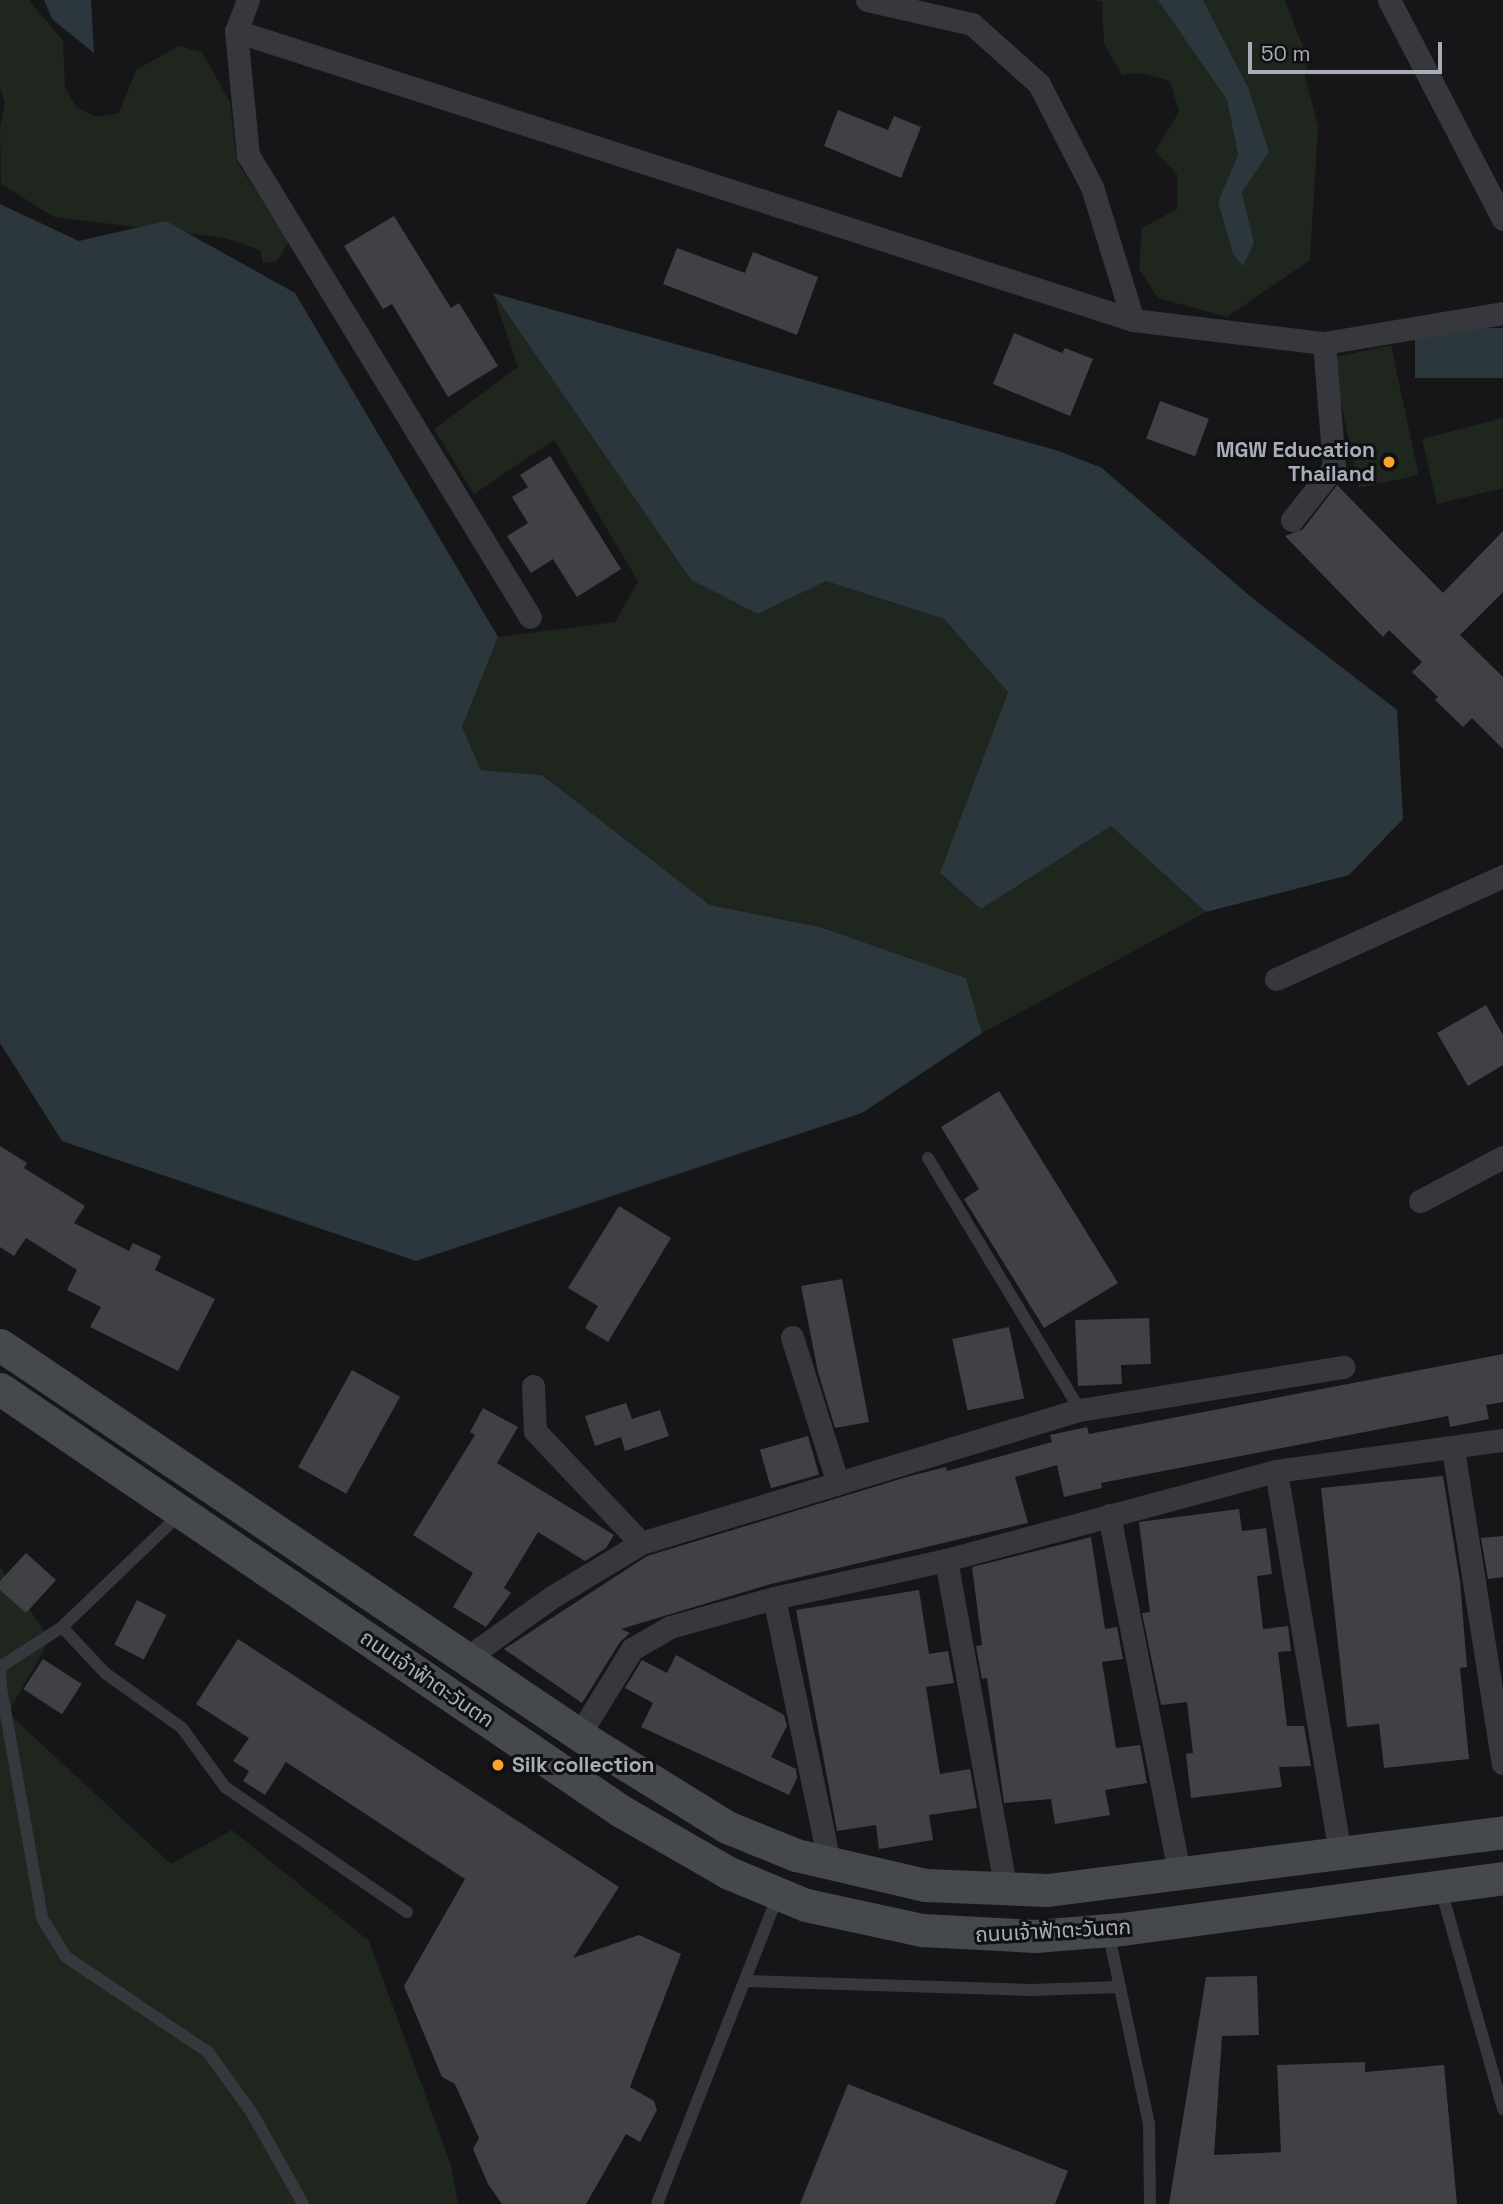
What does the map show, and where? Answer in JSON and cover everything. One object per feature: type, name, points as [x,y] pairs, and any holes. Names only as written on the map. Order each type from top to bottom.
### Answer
[{"type":"main road","name":"ถนนเจ้าฟ้าตะวันตก","points":[[0,1345],[579,1735],[727,1827],[830,1866],[925,1885],[1006,1890],[1101,1886],[1503,1832]]},
{"type":"main road","name":"ถนนเจ้าฟ้าตะวันตก","points":[[0,1389],[643,1825],[729,1873],[778,1894],[844,1916],[960,1934],[1108,1930],[1503,1878]]},
{"type":"street","points":[[247,0],[236,31],[248,155],[530,617]]},
{"type":"street","points":[[867,0],[972,24],[1039,84],[1092,187],[1133,320]]},
{"type":"street","points":[[1389,0],[1503,219]]},
{"type":"street","points":[[236,31],[1133,320],[1324,343],[1503,313]]},
{"type":"street","points":[[1292,520],[1334,467],[1324,343]]},
{"type":"street","points":[[1276,979],[1503,876]]},
{"type":"street","points":[[1420,1201],[1503,1157]]},
{"type":"street","points":[[792,1337],[837,1481]]},
{"type":"street","points":[[465,1659],[552,1597],[641,1543],[837,1481],[1080,1410],[1344,1367]]},
{"type":"street","points":[[533,1386],[535,1431],[641,1543]]},
{"type":"street","points":[[579,1735],[632,1649],[670,1627],[774,1598],[946,1560],[1276,1471],[1453,1449],[1503,1440]]},
{"type":"street","points":[[1453,1449],[1503,1763]]},
{"type":"street","points":[[1276,1471],[1340,1855]]},
{"type":"street","points":[[1109,1515],[1181,1876]]},
{"type":"street","points":[[946,1560],[1006,1890]]},
{"type":"street","points":[[774,1598],[830,1866]]},
{"type":"lane","points":[[928,1158],[1080,1410]]},
{"type":"lane","points":[[182,1512],[62,1627],[0,1666],[42,1918],[66,1957],[208,2052],[252,2113],[303,2204]]},
{"type":"lane","points":[[62,1627],[105,1673],[182,1728],[225,1787],[407,1912]]},
{"type":"lane","points":[[1440,1886],[1503,2109]]},
{"type":"lane","points":[[657,2204],[778,1894]]},
{"type":"lane","points":[[1108,1930],[1149,2124],[1150,2204]]},
{"type":"lane","points":[[746,1981],[1031,1990],[1120,1987]]},
{"type":"shaded area","points":[[0,0],[29,0],[63,41],[65,87],[76,107],[96,117],[119,113],[136,70],[179,46],[202,52],[230,102],[237,162],[289,242],[277,261],[263,263],[260,250],[225,238],[54,217],[1,184],[0,127],[5,102],[0,88]]},
{"type":"shaded area","points":[[44,0],[91,0],[94,53],[52,19]]},
{"type":"shaded area","points":[[1095,0],[1159,0],[1227,100],[1238,155],[1218,202],[1254,243],[1242,192],[1248,87],[1203,0],[1285,0],[1308,60],[1305,76],[1318,127],[1310,260],[1227,317],[1158,298],[1139,269],[1142,228],[1177,209],[1177,174],[1155,151],[1179,112],[1170,81],[1141,73],[1122,75],[1104,44],[1102,2]]},
{"type":"shaded area","points":[[1158,0],[1203,0],[1248,87],[1269,152],[1242,192],[1254,243],[1243,266],[1233,254],[1218,202],[1238,155],[1227,100]]},
{"type":"shaded area","points":[[0,204],[79,241],[166,221],[295,293],[498,637],[462,727],[481,770],[542,775],[710,905],[820,927],[966,978],[982,1033],[862,1113],[416,1261],[62,1141],[0,1043]]},
{"type":"shaded area","points":[[493,293],[691,580],[758,614],[826,581],[944,619],[1008,692],[941,874],[982,908],[1111,826],[1206,912],[982,1033],[966,978],[820,927],[710,905],[542,775],[481,770],[462,727],[498,637],[615,622],[638,581],[554,440],[474,494],[434,429],[518,367]]},
{"type":"shaded area","points":[[493,293],[1059,451],[1102,468],[1251,597],[1397,710],[1403,819],[1349,875],[1206,912],[1111,826],[981,909],[940,873],[1008,692],[944,619],[826,581],[758,614],[691,580]]},
{"type":"shaded area","points":[[1415,328],[1503,328],[1503,378],[1415,378]]},
{"type":"shaded area","points":[[1391,345],[1419,475],[1359,488],[1331,358]]},
{"type":"shaded area","points":[[1503,418],[1503,488],[1437,504],[1422,439]]},
{"type":"shaded area","points":[[0,1567],[50,1639],[8,1713],[171,1864],[232,1830],[369,1941],[451,2165],[458,2204],[0,2204]]},
{"type":"building","points":[[838,110],[888,130],[894,116],[921,127],[901,178],[824,146]]},
{"type":"building","points":[[394,216],[451,308],[459,303],[498,366],[448,397],[392,304],[383,309],[344,246]]},
{"type":"building","points":[[677,248],[745,273],[753,252],[818,277],[797,335],[663,284]]},
{"type":"building","points":[[1014,333],[1062,353],[1065,348],[1093,359],[1070,416],[993,384]]},
{"type":"building","points":[[1160,401],[1209,419],[1195,456],[1146,439]]},
{"type":"building","points":[[550,456],[621,569],[577,597],[553,559],[531,573],[507,536],[528,523],[512,497],[528,487],[520,475]]},
{"type":"building","points":[[1337,485],[1443,593],[1503,531],[1503,592],[1460,635],[1503,677],[1503,749],[1472,718],[1463,727],[1435,700],[1438,697],[1412,672],[1422,662],[1389,630],[1383,637],[1285,536],[1303,529]]},
{"type":"building","points":[[1486,1005],[1503,1035],[1503,1065],[1468,1086],[1437,1033]]},
{"type":"building","points":[[999,1091],[1118,1283],[1044,1328],[964,1199],[979,1189],[941,1127]]},
{"type":"building","points":[[0,1146],[27,1163],[24,1168],[85,1206],[74,1223],[129,1251],[133,1243],[161,1256],[155,1270],[215,1299],[178,1371],[90,1327],[101,1307],[67,1290],[77,1270],[26,1238],[14,1256],[0,1247]]},
{"type":"building","points":[[619,1206],[671,1238],[608,1342],[585,1328],[598,1306],[568,1288]]},
{"type":"building","points":[[842,1279],[869,1422],[835,1428],[818,1372],[801,1286]]},
{"type":"building","points":[[1149,1318],[1151,1364],[1121,1365],[1122,1384],[1078,1386],[1075,1320]]},
{"type":"building","points":[[1009,1327],[1024,1398],[967,1410],[952,1339]]},
{"type":"building","points":[[1503,1354],[1503,1402],[1486,1405],[1489,1419],[1450,1427],[1448,1416],[1101,1483],[1102,1488],[1064,1497],[1057,1465],[1015,1477],[1028,1523],[771,1584],[621,1629],[630,1633],[620,1642],[582,1703],[504,1649],[647,1556],[910,1476],[946,1467],[947,1471],[1052,1442],[1050,1435],[1087,1427],[1089,1434]]},
{"type":"building","points":[[352,1370],[400,1397],[346,1494],[298,1467]]},
{"type":"building","points":[[626,1403],[632,1419],[660,1410],[669,1436],[625,1451],[621,1437],[595,1446],[585,1416]]},
{"type":"building","points":[[483,1408],[518,1427],[497,1463],[614,1535],[606,1548],[585,1561],[538,1532],[504,1588],[511,1593],[486,1627],[453,1607],[473,1573],[413,1535],[475,1435],[470,1432]]},
{"type":"building","points":[[808,1436],[819,1474],[771,1488],[760,1450]]},
{"type":"building","points":[[1443,1476],[1460,1581],[1467,1667],[1460,1668],[1469,1759],[1384,1768],[1379,1724],[1347,1727],[1321,1488]]},
{"type":"building","points":[[1239,1509],[1242,1531],[1266,1528],[1272,1574],[1257,1576],[1263,1629],[1288,1626],[1291,1651],[1278,1652],[1287,1726],[1304,1726],[1311,1766],[1279,1767],[1282,1787],[1191,1798],[1186,1754],[1193,1753],[1187,1702],[1161,1705],[1142,1613],[1150,1612],[1139,1522]]},
{"type":"building","points":[[1503,1536],[1503,1577],[1488,1579],[1481,1538]]},
{"type":"building","points":[[1091,1537],[1105,1629],[1117,1627],[1123,1659],[1102,1662],[1116,1748],[1140,1745],[1147,1783],[1105,1790],[1110,1815],[1055,1824],[1051,1799],[1004,1803],[987,1678],[982,1679],[976,1646],[982,1645],[972,1567]]},
{"type":"building","points":[[26,1553],[56,1580],[26,1613],[0,1590],[0,1581]]},
{"type":"building","points":[[919,1590],[929,1654],[948,1651],[954,1683],[926,1687],[940,1774],[970,1769],[977,1808],[929,1815],[933,1840],[879,1849],[876,1825],[837,1831],[796,1610]]},
{"type":"building","points":[[137,1600],[166,1615],[144,1660],[114,1645]]},
{"type":"building","points":[[238,1639],[619,1887],[573,1958],[639,1935],[681,1954],[630,2087],[654,2101],[657,2110],[640,2142],[626,2134],[586,2204],[502,2204],[488,2184],[473,2149],[479,2138],[455,2084],[442,2077],[404,1986],[465,1879],[286,1762],[265,1795],[243,1781],[249,1771],[233,1761],[249,1738],[196,1704]]},
{"type":"building","points":[[676,1655],[784,1715],[787,1726],[771,1757],[796,1769],[797,1778],[789,1795],[641,1727],[653,1703],[625,1688],[642,1660],[667,1673]]},
{"type":"building","points":[[43,1659],[82,1684],[62,1714],[23,1689]]},
{"type":"building","points":[[1257,1976],[1259,2035],[1222,2036],[1214,2155],[1281,2152],[1277,2065],[1365,2062],[1365,2072],[1444,2065],[1457,2204],[1169,2204],[1206,1977]]},
{"type":"building","points":[[848,2084],[1068,2171],[1055,2204],[800,2204]]},
{"type":"place","name":"MGW Education Thailand","points":[[1389,462]]},
{"type":"place","name":"Silk collection","points":[[498,1765]]}]
